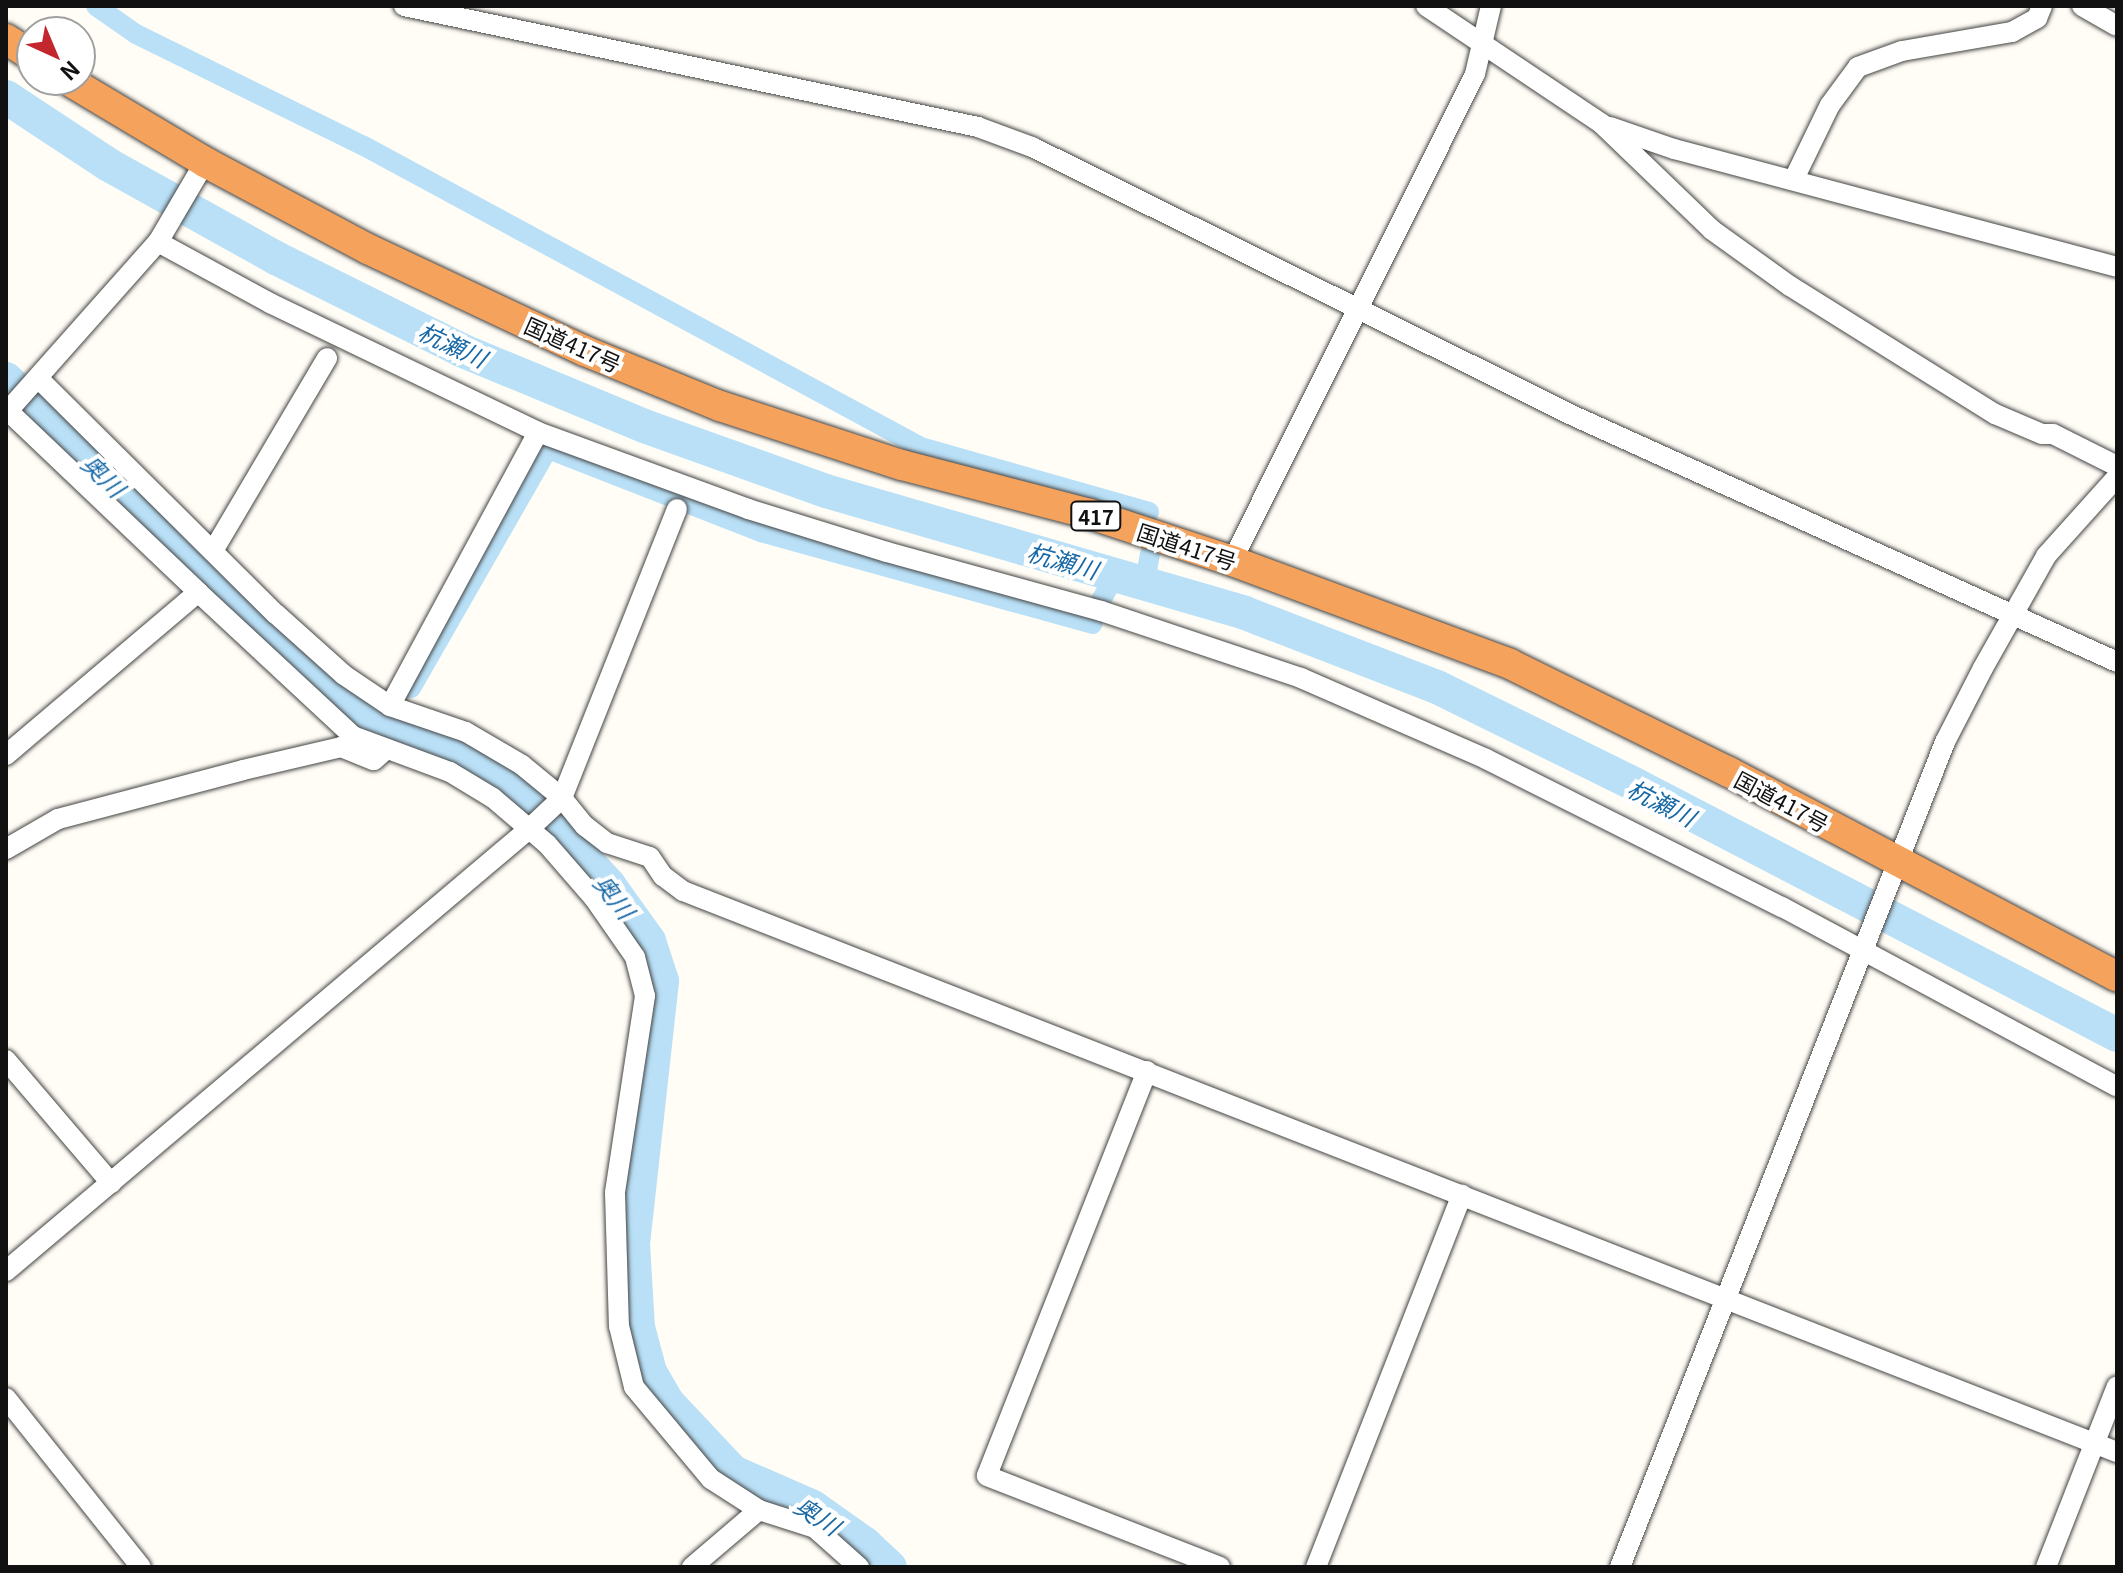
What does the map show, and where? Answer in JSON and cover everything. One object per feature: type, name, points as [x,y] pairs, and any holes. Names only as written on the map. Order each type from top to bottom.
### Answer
[{"type":"highway","name":"国道417号","points":[[93,96],[202,167],[585,351],[720,406],[902,465],[1090,514],[1232,561],[1510,664],[1729,772],[1894,876],[2117,977]]},
{"type":"street","points":[[404,6],[978,127],[1032,147],[1576,417],[2117,662]]},
{"type":"street","points":[[1426,6],[1602,124],[1712,230],[1790,286],[1995,414],[2042,434],[2053,434],[2117,466]]},
{"type":"street","points":[[1232,561],[1475,74],[1491,6]]},
{"type":"street","points":[[1794,179],[1830,105],[1858,67],[1902,51],[2012,32],[2037,18],[2042,6]]},
{"type":"street","points":[[2082,6],[2117,26]]},
{"type":"street","points":[[1602,124],[1674,149],[1794,179],[1995,237],[2117,267]]},
{"type":"street","points":[[202,167],[161,238],[8,410],[353,736],[450,772],[493,798],[531,827],[594,898],[635,957],[645,996],[615,1193],[619,1326],[634,1387],[711,1479],[759,1510],[815,1528],[859,1567]]},
{"type":"street","points":[[161,238],[389,362],[538,432],[748,509],[887,552],[1101,611],[1301,678],[1486,759],[1782,907],[2117,1087]]},
{"type":"street","points":[[213,551],[327,358]]},
{"type":"street","points":[[38,378],[276,614],[344,675],[390,706],[466,732],[522,765],[562,798],[585,826],[607,843],[650,857],[663,876],[683,891],[2117,1452]]},
{"type":"street","points":[[390,706],[538,432]]},
{"type":"street","points":[[1620,1567],[1945,742],[2046,556],[2117,477]]},
{"type":"street","points":[[6,1271],[562,798],[677,509]]},
{"type":"street","points":[[6,755],[198,592]]},
{"type":"street","points":[[6,849],[58,819],[166,790],[341,747],[374,760],[385,750]]},
{"type":"street","points":[[6,1060],[111,1183]]},
{"type":"street","points":[[1147,1071],[987,1476],[1220,1567]]},
{"type":"street","points":[[1316,1567],[1462,1195]]},
{"type":"street","points":[[2046,1567],[2117,1386]]},
{"type":"street","points":[[6,1398],[141,1567]]},
{"type":"street","points":[[692,1567],[759,1510]]},
{"type":"waterway","points":[[96,6],[136,34],[364,146],[921,447],[1149,512]]},
{"type":"waterway","name":"杭瀬川","points":[[6,97],[109,165],[276,258],[461,350],[647,427],[826,491],[1245,613],[1437,687],[1636,785],[2117,1035]]},
{"type":"waterway","name":"奥川","points":[[6,379],[312,678],[363,713],[441,742],[510,778],[609,885],[649,941],[662,981],[633,1244],[638,1327],[650,1372],[668,1403],[733,1472],[813,1507],[865,1544],[890,1567]]},
{"type":"waterway","points":[[411,688],[548,449],[761,532],[1092,624]]},
{"type":"waterway","points":[[1145,582],[1150,554]]},
{"type":"waterway","points":[[1100,602],[1116,574]]}]
